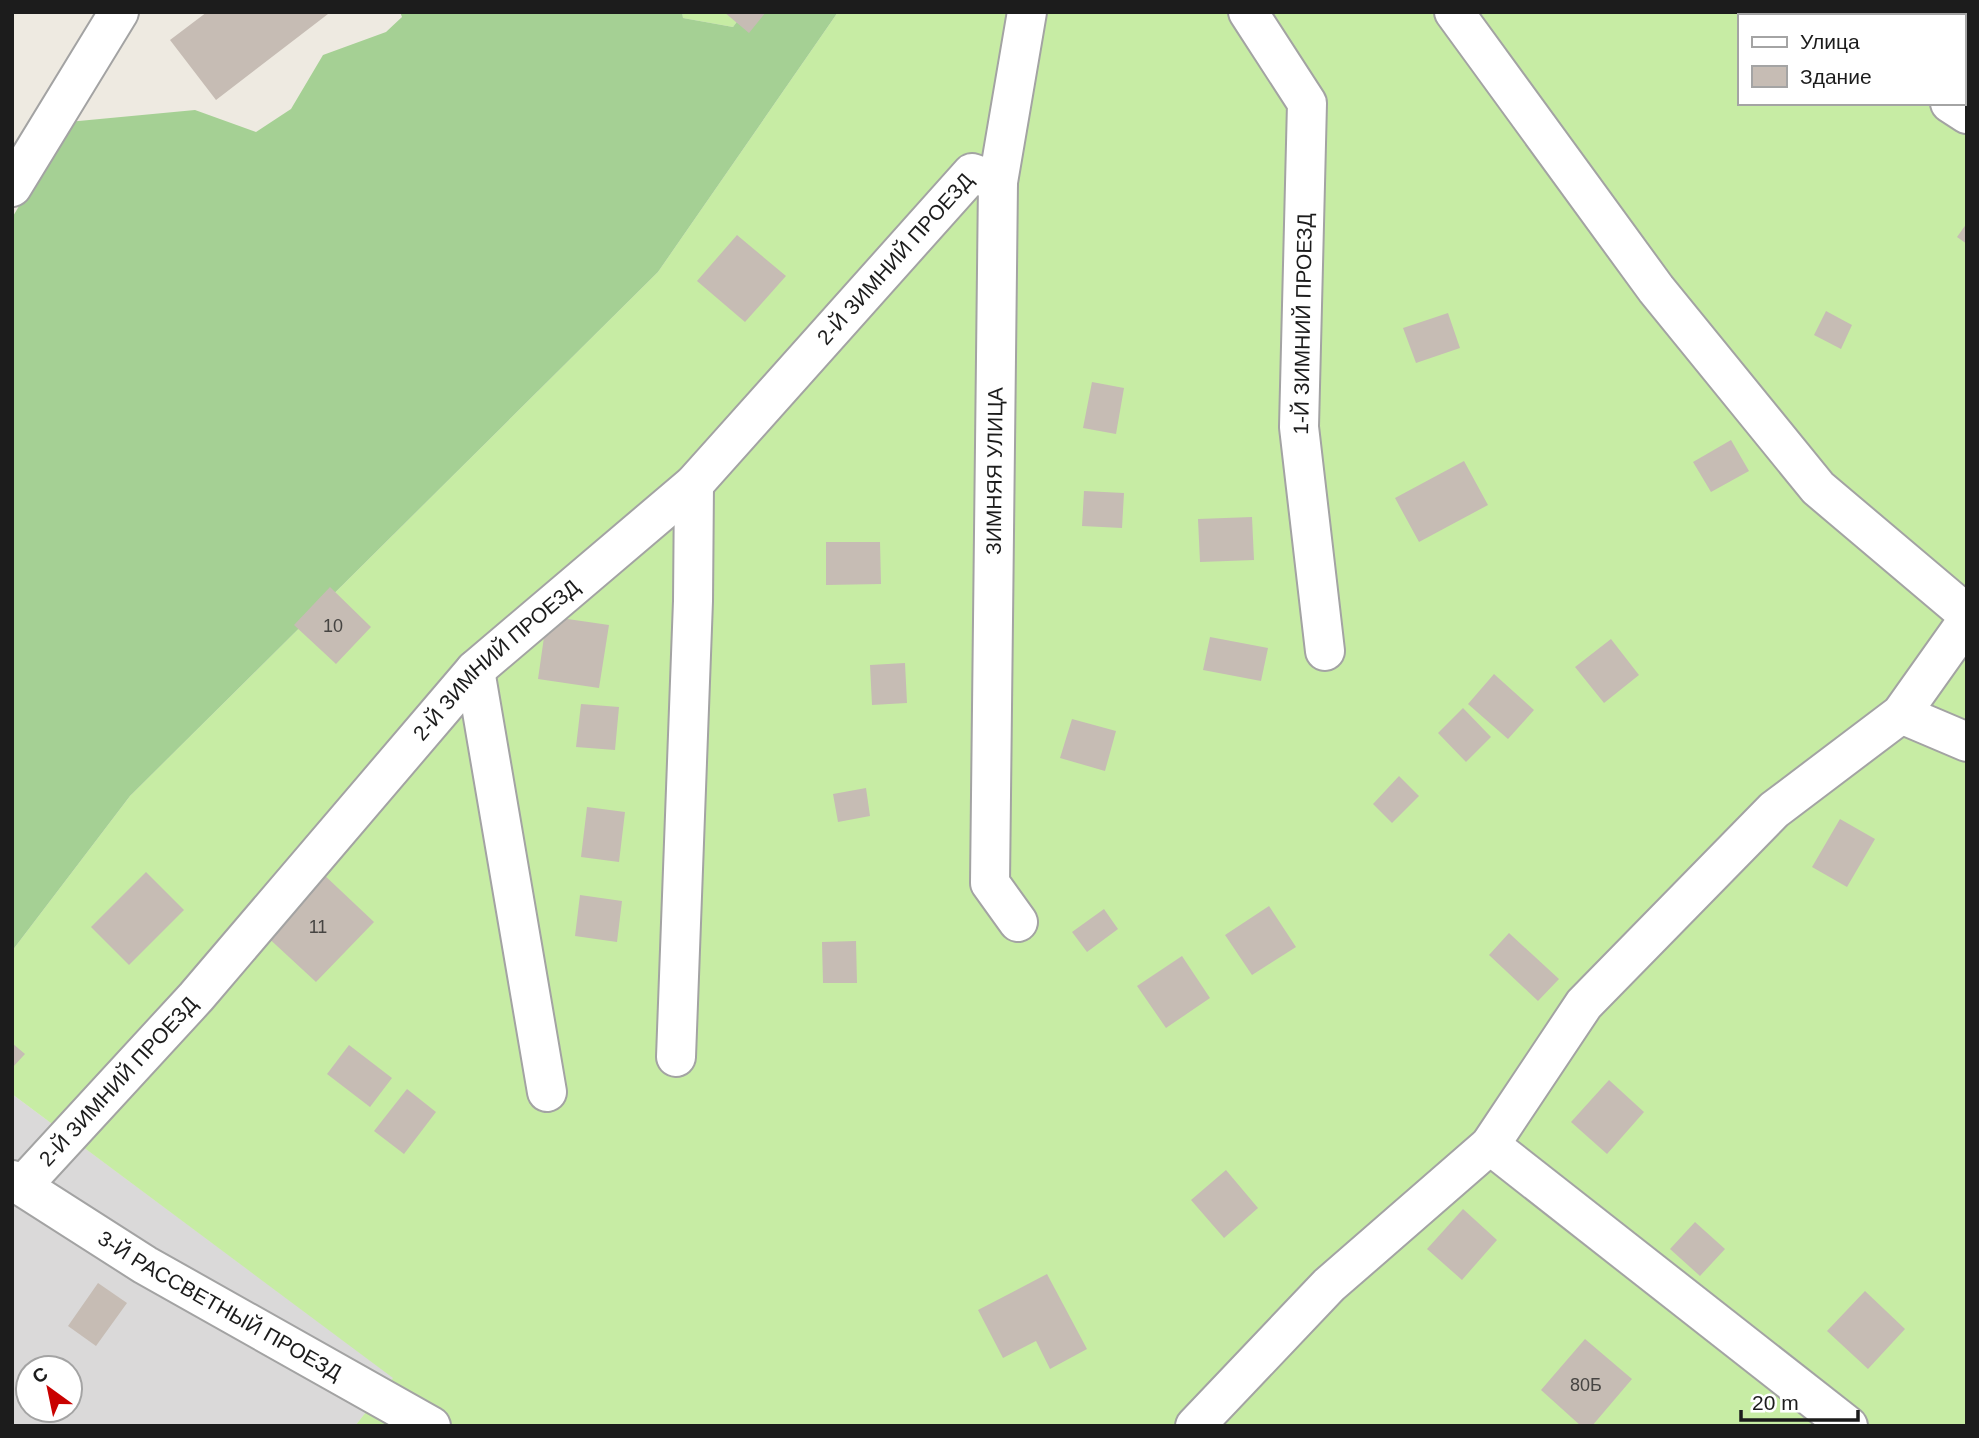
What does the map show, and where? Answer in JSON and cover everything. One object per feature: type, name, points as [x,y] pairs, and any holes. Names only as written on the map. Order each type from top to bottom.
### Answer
[{"type":"street","points":[[12,187],[120,12]]},
{"type":"street","name":"ЗИМНЯЯ УЛИЦА","points":[[1018,922],[990,883],[998,182],[1027,12]]},
{"type":"street","name":"1-Й ЗИМНИЙ ПРОЕЗД","points":[[1248,12],[1307,103],[1299,427],[1325,651]]},
{"type":"street","points":[[1454,12],[1656,289],[1818,488],[1967,614]]},
{"type":"street","name":"2-Й ЗИМНИЙ ПРОЕЗД","points":[[17,1183],[196,997],[475,670],[694,484],[972,173],[998,182]]},
{"type":"street","points":[[676,1056],[693,601],[694,484]]},
{"type":"street","points":[[1195,1426],[1329,1286],[1490,1145],[1584,1004],[1774,810],[1901,714],[1967,621]]},
{"type":"street","points":[[475,670],[547,1092]]},
{"type":"street","points":[[1901,714],[1967,742]]},
{"type":"street","points":[[1490,1145],[1848,1426]]},
{"type":"street","name":"3-Й РАССВЕТНЫЙ ПРОЕЗД","points":[[17,1183],[145,1265],[431,1426]]},
{"type":"shaded area","points":[[12,1094],[394,1378],[355,1426],[12,1426]]},
{"type":"green space","points":[[400,12],[682,12],[683,18],[733,27],[744,12],[838,12],[658,272],[130,796],[12,951],[12,218],[68,122],[195,110],[256,132],[291,109],[323,55],[386,32],[402,17]]},
{"type":"green space","points":[[682,12],[744,12],[733,27],[683,18]]},
{"type":"green space","points":[[838,12],[1963,14],[1738,14],[1738,105],[1965,105],[1965,16],[1967,17],[1967,1426],[355,1426],[393,1378],[12,1094],[12,951],[130,796],[658,272]]},
{"type":"building","points":[[207,12],[328,14],[216,100],[170,40]]},
{"type":"building","points":[[724,12],[766,12],[749,33]]},
{"type":"building","points":[[1967,223],[1967,244],[1957,237]]},
{"type":"building","points":[[737,235],[786,276],[745,322],[697,281]]},
{"type":"building","points":[[1826,311],[1852,325],[1841,349],[1814,335]]},
{"type":"building","points":[[1448,313],[1460,348],[1416,363],[1403,328]]},
{"type":"building","points":[[1092,382],[1124,388],[1116,434],[1083,428]]},
{"type":"building","points":[[1731,440],[1749,471],[1711,492],[1693,462]]},
{"type":"building","points":[[1464,461],[1488,505],[1419,542],[1395,498]]},
{"type":"building","points":[[1084,491],[1124,493],[1122,528],[1082,526]]},
{"type":"building","points":[[1252,517],[1254,560],[1200,562],[1198,519]]},
{"type":"building","points":[[826,542],[880,542],[881,584],[826,585]]},
{"type":"building","points":[[330,587],[371,627],[336,664],[294,625]]},
{"type":"building","points":[[547,616],[609,625],[599,688],[538,679]]},
{"type":"building","points":[[1210,637],[1268,648],[1261,681],[1203,670]]},
{"type":"building","points":[[1611,639],[1639,675],[1604,703],[1575,667]]},
{"type":"building","points":[[905,663],[907,703],[872,705],[870,665]]},
{"type":"building","points":[[1494,674],[1534,710],[1508,739],[1468,704]]},
{"type":"building","points":[[581,704],[619,707],[615,750],[576,747]]},
{"type":"building","points":[[1463,708],[1491,737],[1466,762],[1438,733]]},
{"type":"building","points":[[1072,719],[1116,731],[1105,771],[1060,758]]},
{"type":"building","points":[[1399,776],[1419,796],[1392,823],[1373,804]]},
{"type":"building","points":[[866,788],[870,816],[838,822],[833,794]]},
{"type":"building","points":[[587,807],[625,812],[619,862],[581,857]]},
{"type":"building","points":[[1840,819],[1875,839],[1847,887],[1812,867]]},
{"type":"building","points":[[146,872],[184,910],[129,965],[91,927]]},
{"type":"building","points":[[321,872],[374,922],[316,982],[263,933]]},
{"type":"building","points":[[580,895],[622,901],[617,942],[575,936]]},
{"type":"building","points":[[1269,906],[1296,947],[1252,975],[1225,935]]},
{"type":"building","points":[[1104,909],[1118,929],[1087,952],[1072,932]]},
{"type":"building","points":[[1509,933],[1559,979],[1538,1001],[1489,955]]},
{"type":"building","points":[[856,941],[857,983],[823,983],[822,942]]},
{"type":"building","points":[[1182,956],[1210,998],[1166,1028],[1137,986]]},
{"type":"building","points":[[12,1043],[25,1054],[12,1068]]},
{"type":"building","points":[[349,1045],[392,1078],[370,1107],[327,1074]]},
{"type":"building","points":[[1609,1080],[1644,1112],[1607,1154],[1571,1122]]},
{"type":"building","points":[[407,1089],[436,1112],[404,1154],[374,1131]]},
{"type":"building","points":[[1226,1170],[1258,1208],[1224,1238],[1191,1200]]},
{"type":"building","points":[[1463,1209],[1497,1240],[1462,1280],[1427,1249]]},
{"type":"building","points":[[1695,1222],[1725,1249],[1700,1276],[1670,1249]]},
{"type":"building","points":[[1047,1274],[1087,1349],[1050,1369],[1036,1341],[1003,1358],[978,1310]]},
{"type":"building","points":[[98,1283],[127,1303],[96,1346],[68,1326]]},
{"type":"building","points":[[1865,1291],[1905,1329],[1868,1369],[1827,1331]]},
{"type":"building","points":[[1585,1339],[1632,1379],[1592,1426],[1581,1426],[1541,1390]]}]
